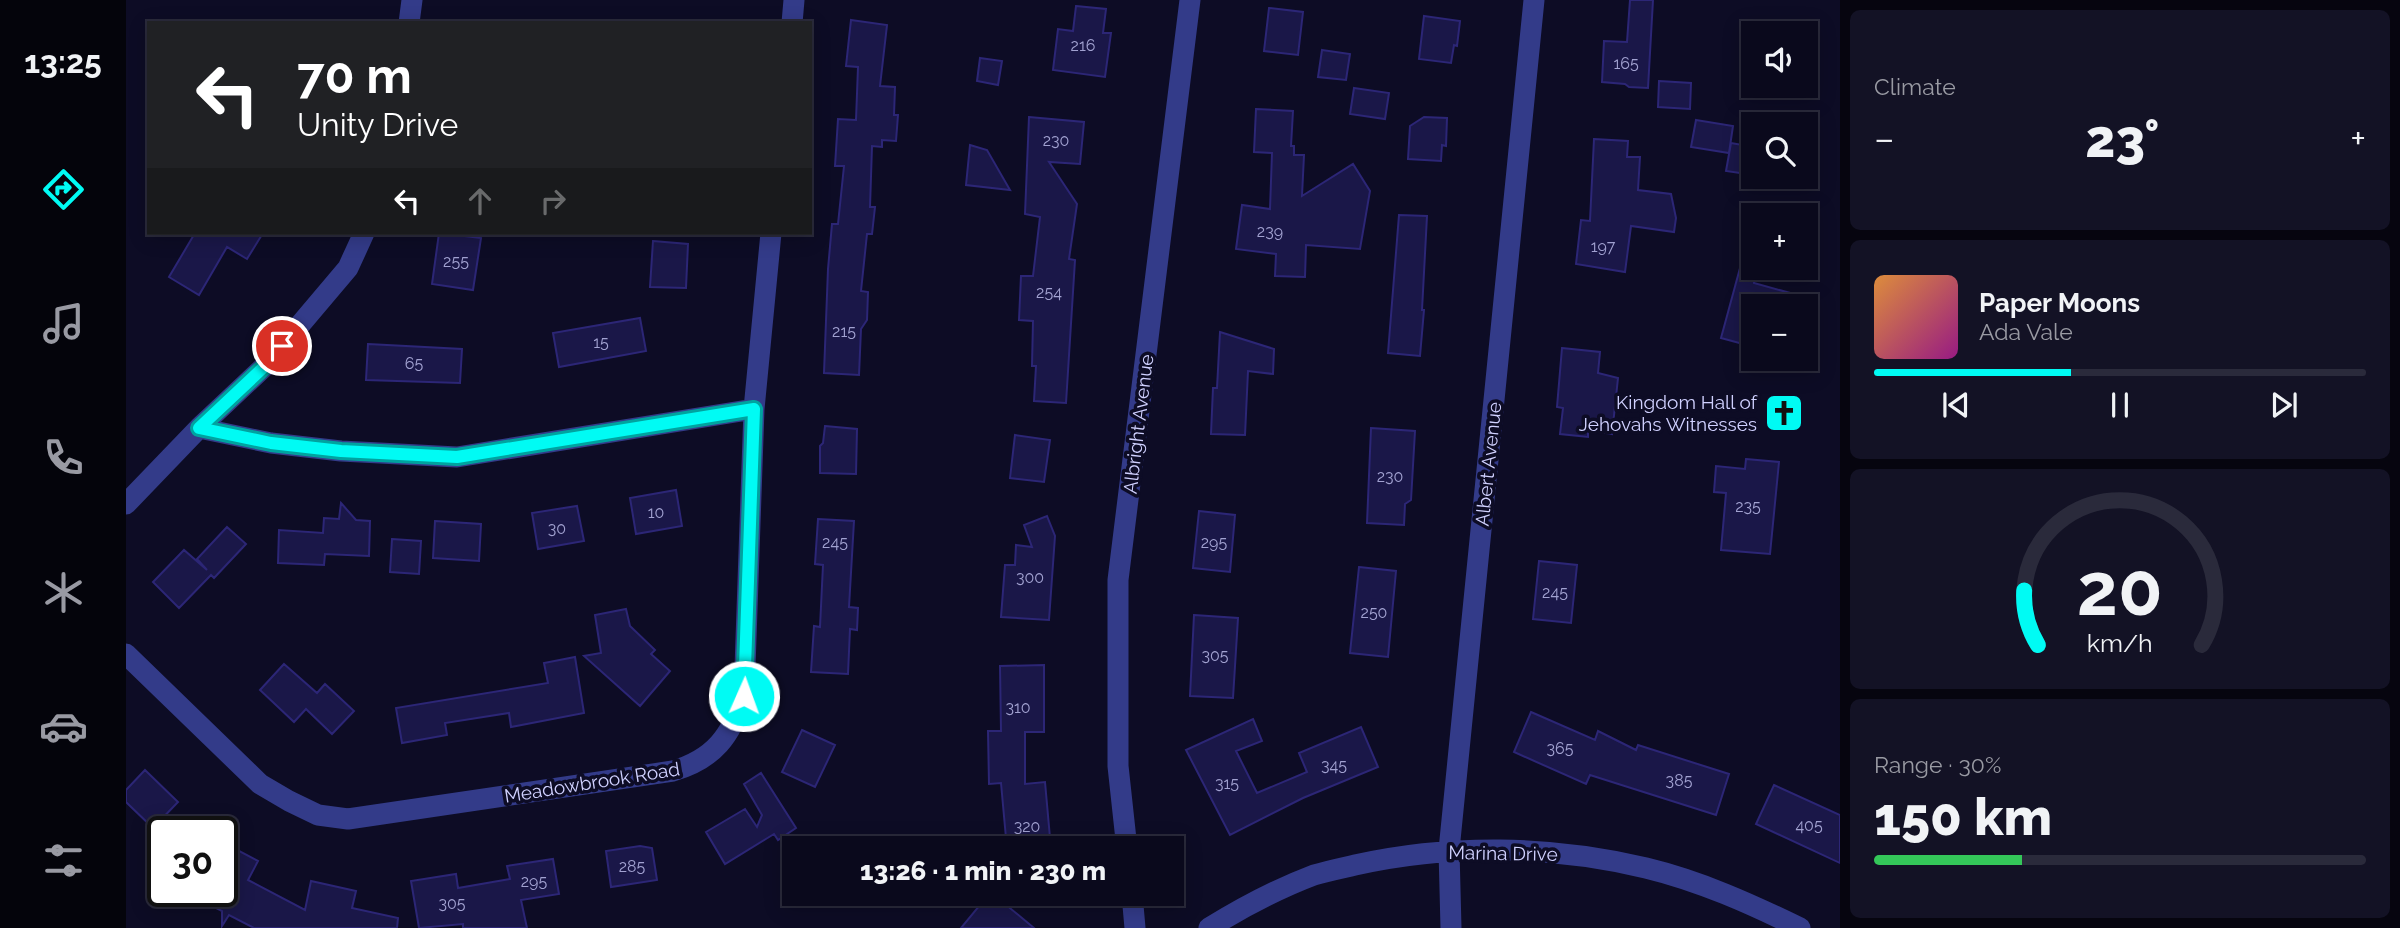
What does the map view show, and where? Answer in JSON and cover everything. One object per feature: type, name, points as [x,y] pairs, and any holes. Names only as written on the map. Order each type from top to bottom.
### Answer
[{"type":"street","points":[[409,21],[412,0]]},
{"type":"street","points":[[792,21],[794,0]]},
{"type":"street","name":"Albright Avenue","points":[[1126,836],[1118,766],[1118,580],[1191,0]]},
{"type":"street","name":"Albert Avenue","points":[[1451,928],[1449,850],[1534,0]]},
{"type":"street","points":[[126,504],[199,428],[266,365],[348,268],[363,235]]},
{"type":"street","name":"Meadowbrook Road","points":[[126,654],[260,784],[318,815],[358,818],[673,771],[694,765],[728,735],[744,696],[754,409],[771,235]]},
{"type":"street","points":[[199,428],[271,443],[341,451],[457,457],[754,409]]},
{"type":"street","name":"Marina Drive","points":[[1209,928],[1268,893],[1317,874],[1384,859],[1449,850],[1557,853],[1647,868],[1741,899],[1800,928]]},
{"type":"street","points":[[1133,906],[1135,928]]},
{"type":"building","points":[[1630,0],[1653,0],[1648,88],[1602,82],[1604,41],[1627,42]]},
{"type":"building","points":[[1076,6],[1106,9],[1103,33],[1111,33],[1105,77],[1053,70],[1058,29],[1073,31]]},
{"type":"building","points":[[1269,8],[1303,12],[1298,55],[1264,51]]},
{"type":"building","points":[[1424,16],[1460,21],[1457,46],[1454,45],[1451,63],[1419,59]]},
{"type":"building","points":[[851,20],[887,25],[880,86],[895,87],[894,115],[898,115],[896,141],[882,140],[882,147],[872,146],[870,207],[875,207],[872,234],[867,234],[861,291],[868,292],[867,320],[861,329],[859,375],[824,373],[832,224],[838,224],[844,166],[835,166],[838,119],[856,120],[858,67],[846,66]]},
{"type":"building","points":[[1322,50],[1350,54],[1346,80],[1318,77]]},
{"type":"building","points":[[980,58],[1002,61],[998,85],[977,81]]},
{"type":"building","points":[[1659,81],[1691,83],[1690,109],[1658,107]]},
{"type":"building","points":[[1354,88],[1389,93],[1385,119],[1350,114]]},
{"type":"building","points":[[1256,109],[1293,111],[1291,146],[1294,146],[1294,155],[1304,155],[1302,196],[1353,164],[1370,191],[1360,249],[1306,245],[1305,277],[1275,276],[1276,254],[1236,249],[1242,205],[1270,209],[1272,153],[1254,152]]},
{"type":"building","points":[[1029,117],[1084,122],[1080,164],[1049,162],[1077,204],[1069,259],[1075,260],[1066,403],[1034,401],[1036,366],[1032,366],[1033,321],[1019,320],[1021,276],[1033,276],[1040,217],[1025,214]]},
{"type":"building","points":[[1424,117],[1447,118],[1446,146],[1442,145],[1441,161],[1408,159],[1410,126]]},
{"type":"building","points":[[1696,120],[1733,126],[1729,153],[1691,147]]},
{"type":"building","points":[[1594,139],[1628,141],[1627,157],[1640,157],[1638,190],[1671,194],[1676,218],[1674,232],[1631,226],[1625,272],[1576,264],[1581,220],[1590,221]]},
{"type":"building","points":[[1731,143],[1741,145],[1741,173],[1726,171]]},
{"type":"building","points":[[970,145],[987,150],[1010,190],[966,185]]},
{"type":"building","points":[[1399,215],[1427,216],[1420,356],[1388,353]]},
{"type":"building","points":[[194,235],[262,235],[247,259],[227,247],[199,295],[169,277]]},
{"type":"building","points":[[439,235],[481,238],[473,290],[432,284]]},
{"type":"building","points":[[653,241],[688,244],[686,288],[650,287]]},
{"type":"building","points":[[1741,264],[1741,280],[1754,280],[1754,283],[1794,294],[1741,294],[1741,343],[1721,338]]},
{"type":"building","points":[[640,318],[646,351],[559,367],[553,333]]},
{"type":"building","points":[[1220,332],[1274,349],[1273,374],[1248,371],[1245,435],[1211,434]]},
{"type":"building","points":[[368,344],[462,349],[460,383],[366,380]]},
{"type":"building","points":[[1562,348],[1600,352],[1598,373],[1618,378],[1612,434],[1588,430],[1588,437],[1560,434],[1563,408],[1557,407]]},
{"type":"building","points":[[825,426],[857,429],[856,474],[820,473],[820,446],[823,443]]},
{"type":"building","points":[[1371,428],[1415,431],[1411,500],[1405,504],[1404,525],[1367,523]]},
{"type":"building","points":[[1015,435],[1050,440],[1044,482],[1010,478]]},
{"type":"building","points":[[1746,459],[1779,462],[1770,554],[1721,550],[1726,493],[1714,492],[1716,466],[1745,469]]},
{"type":"building","points":[[676,490],[682,526],[636,534],[630,498]]},
{"type":"building","points":[[341,503],[356,520],[370,521],[369,556],[325,554],[324,565],[278,563],[279,530],[323,533],[324,518],[339,519]]},
{"type":"building","points":[[577,506],[584,541],[538,549],[532,513]]},
{"type":"building","points":[[1199,511],[1235,515],[1230,572],[1193,568]]},
{"type":"building","points":[[1047,516],[1055,536],[1049,620],[1001,617],[1005,565],[1015,565],[1016,545],[1032,547],[1024,525]]},
{"type":"building","points":[[818,519],[854,521],[849,607],[858,608],[857,630],[850,629],[848,674],[811,672],[814,626],[820,627],[823,565],[815,564]]},
{"type":"building","points":[[435,521],[481,524],[479,561],[433,558]]},
{"type":"building","points":[[227,527],[246,544],[214,578],[211,575],[179,608],[153,582],[184,550],[207,570],[197,559]]},
{"type":"building","points":[[392,539],[421,541],[419,574],[390,572]]},
{"type":"building","points":[[1539,561],[1577,565],[1571,623],[1533,619]]},
{"type":"building","points":[[1359,567],[1396,571],[1388,657],[1350,653]]},
{"type":"building","points":[[626,609],[630,626],[655,650],[651,654],[670,671],[640,706],[584,656],[601,653],[595,615]]},
{"type":"building","points":[[1194,615],[1238,618],[1233,698],[1190,696]]},
{"type":"building","points":[[575,657],[584,713],[511,727],[509,713],[445,723],[447,735],[402,743],[396,708],[548,683],[544,663]]},
{"type":"building","points":[[284,664],[317,693],[325,684],[354,711],[332,734],[306,709],[294,722],[260,690]]},
{"type":"building","points":[[1044,665],[1044,732],[1025,732],[1025,784],[1045,782],[1050,836],[1006,836],[1001,783],[989,784],[988,731],[1001,731],[1000,666]]},
{"type":"building","points":[[1531,712],[1595,740],[1598,731],[1636,750],[1638,745],[1729,774],[1716,815],[1590,775],[1586,784],[1514,752]]},
{"type":"building","points":[[1253,719],[1262,741],[1236,751],[1257,793],[1307,772],[1299,753],[1361,727],[1378,767],[1303,798],[1230,835],[1186,750]]},
{"type":"building","points":[[802,730],[835,745],[815,787],[782,772]]},
{"type":"building","points":[[145,770],[178,802],[165,816],[147,816],[147,822],[126,802],[126,790]]},
{"type":"building","points":[[761,773],[796,828],[778,840],[774,834],[725,864],[706,832],[745,809],[757,827],[762,815],[744,784]]},
{"type":"building","points":[[1774,785],[1840,815],[1840,863],[1756,824]]},
{"type":"building","points":[[640,846],[652,848],[657,880],[611,887],[606,851]]},
{"type":"building","points":[[238,850],[258,861],[248,880],[305,910],[311,881],[356,891],[352,908],[398,918],[397,928],[254,928],[229,915],[222,926],[222,911],[214,907],[238,907]]},
{"type":"building","points":[[553,859],[559,894],[521,900],[527,928],[463,928],[463,924],[419,928],[411,881],[456,874],[458,888],[510,879],[507,866]]},
{"type":"building","points":[[979,906],[1007,906],[1034,928],[961,928]]},
{"type":"place","name":"Kingdom Hall of Jehovahs Witnesses","points":[[1784,413]]},
{"type":"route","points":[[282,346],[266,365],[199,428],[271,443],[341,451],[457,457],[754,409],[744,696]]}]
